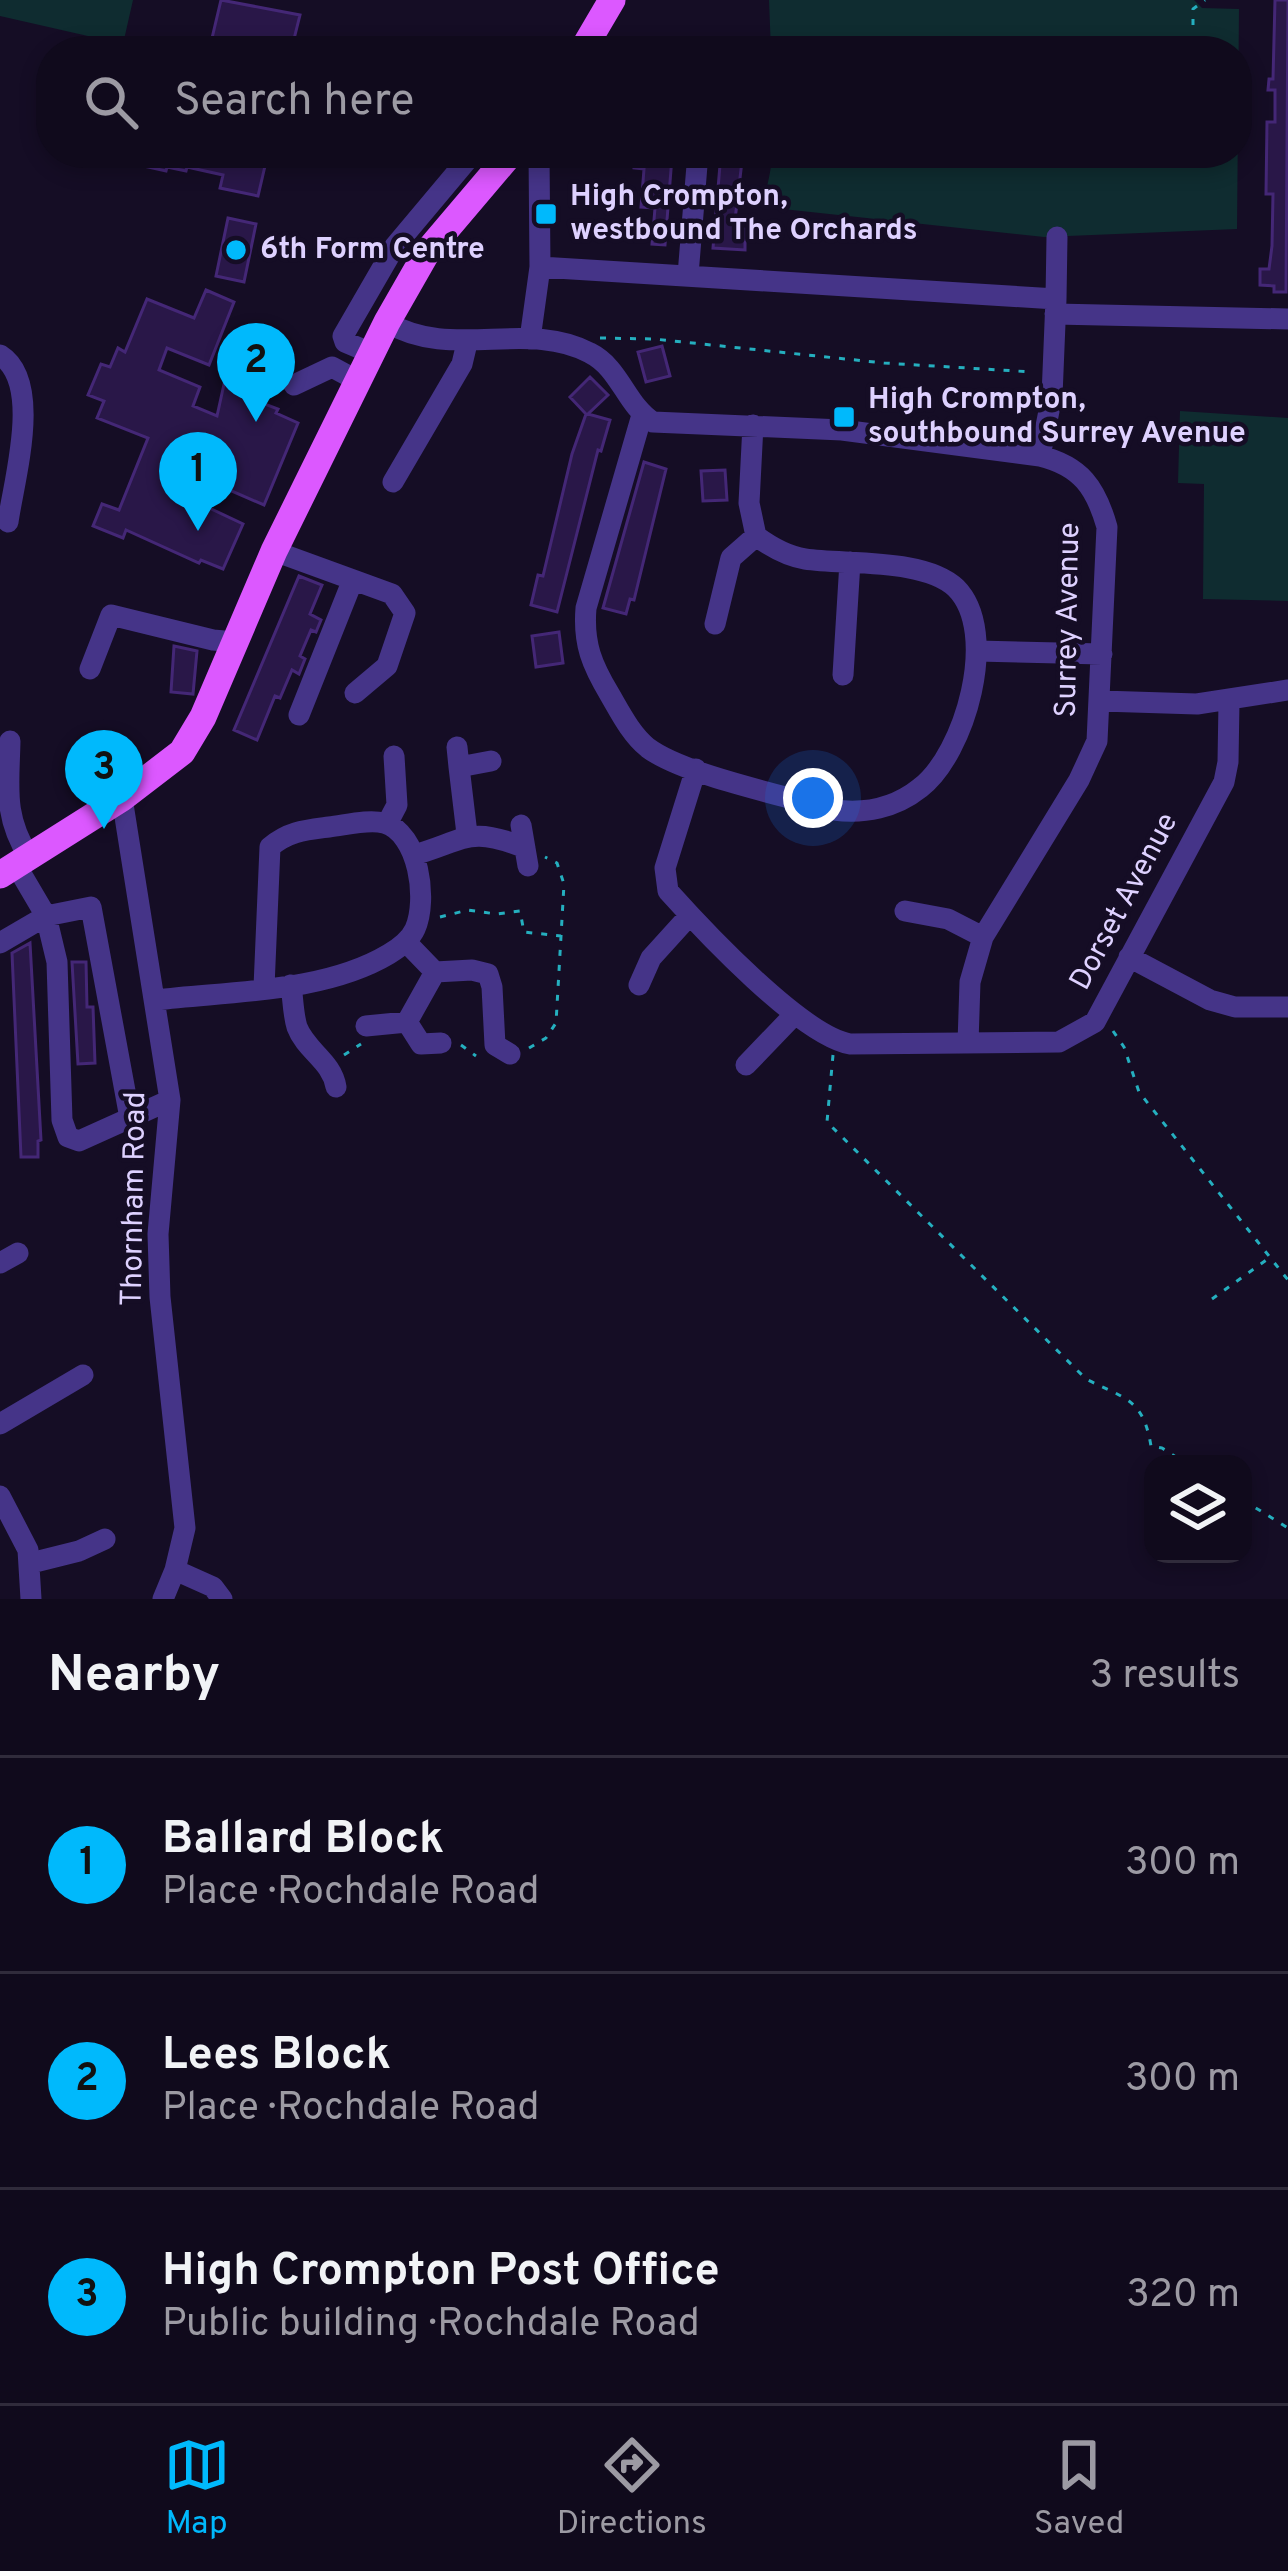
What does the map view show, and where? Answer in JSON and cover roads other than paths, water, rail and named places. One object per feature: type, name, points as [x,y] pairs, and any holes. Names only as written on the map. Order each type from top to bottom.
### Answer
[{"type":"main road","points":[[591,36],[612,0]]},
{"type":"main road","points":[[15,866],[122,798],[182,752],[203,717],[274,551],[387,322],[428,252],[498,168]]},
{"type":"street","points":[[371,353],[345,342],[343,336],[395,246],[460,168]]},
{"type":"street","points":[[530,340],[540,267],[539,168]]},
{"type":"street","points":[[688,275],[697,168]]},
{"type":"street","points":[[1040,456],[1053,373],[1057,237]]},
{"type":"street","points":[[540,267],[1288,320]]},
{"type":"street","points":[[387,322],[422,339],[530,340],[590,352],[615,373],[642,415],[586,608],[584,636],[590,662],[631,731],[649,748],[696,769],[834,810],[860,813],[890,805],[921,788],[944,761],[963,725],[976,651],[972,616],[959,591],[942,578],[802,559],[756,536],[749,503],[753,425]]},
{"type":"street","points":[[393,482],[462,364],[467,343]]},
{"type":"street","points":[[0,355],[15,371],[25,406],[8,522]]},
{"type":"street","points":[[294,385],[332,367],[358,381]]},
{"type":"street","name":"Surrey Avenue","points":[[642,415],[653,422],[842,430],[1040,456],[1058,460],[1085,476],[1099,499],[1107,527],[1097,741],[1079,780],[983,937],[970,982],[968,1043]]},
{"type":"street","points":[[715,624],[731,558],[756,536]]},
{"type":"street","points":[[274,551],[392,594],[405,613],[387,666],[355,693]]},
{"type":"street","points":[[844,675],[850,562]]},
{"type":"street","points":[[299,715],[352,582]]},
{"type":"street","points":[[90,669],[111,615],[235,642]]},
{"type":"street","points":[[976,651],[1102,654]]},
{"type":"street","points":[[1101,701],[1229,702],[1288,690]]},
{"type":"street","name":"Dorset Avenue","points":[[795,1014],[835,1041],[1059,1042],[1095,1022],[1224,782],[1229,702]]},
{"type":"street","points":[[10,741],[8,811],[15,866],[46,916],[57,962],[62,1120],[68,1136],[79,1141],[170,1100]]},
{"type":"street","points":[[387,824],[397,805],[394,756]]},
{"type":"street","points":[[467,834],[458,757],[491,761]]},
{"type":"street","points":[[696,769],[665,868],[668,890],[795,1014],[746,1065]]},
{"type":"street","name":"Thornham Road","points":[[122,798],[170,1100],[158,1234],[160,1297],[184,1528],[163,1599]]},
{"type":"street","points":[[156,1000],[291,985],[360,968],[406,942],[418,918],[414,854],[404,838],[387,824],[369,822],[296,831],[270,847],[264,987]]},
{"type":"street","points":[[414,854],[467,834],[504,839],[526,857],[521,825]]},
{"type":"street","points":[[0,943],[46,916],[91,907],[130,1118]]},
{"type":"street","points":[[905,911],[948,919],[983,937]]},
{"type":"street","points":[[639,985],[651,958],[690,915]]},
{"type":"street","points":[[406,942],[435,972],[488,974],[494,1052]]},
{"type":"street","points":[[1130,957],[1210,1000],[1234,1006],[1288,1007]]},
{"type":"street","points":[[407,1022],[435,972]]},
{"type":"street","points":[[291,985],[296,1025],[333,1078]]},
{"type":"street","points":[[366,1026],[407,1022]]},
{"type":"street","points":[[407,1022],[421,1044],[441,1043]]},
{"type":"street","points":[[0,1424],[83,1375]]},
{"type":"street","points":[[2,1503],[31,1563],[31,1599]]},
{"type":"street","points":[[31,1563],[105,1539]]},
{"type":"street","points":[[175,1570],[213,1587],[222,1599]]},
{"type":"place","name":"High Crompton, westbound The Orchards","points":[[546,214]]},
{"type":"place","name":"6th Form Centre","points":[[236,250]]},
{"type":"place","name":"High Crompton, southbound Surrey Avenue","points":[[844,417]]},
{"type":"place","name":"Lees Block","points":[[256,422]]},
{"type":"place","name":"Ballard Block","points":[[198,531]]},
{"type":"place","name":"High Crompton Post Office","points":[[104,829]]}]
